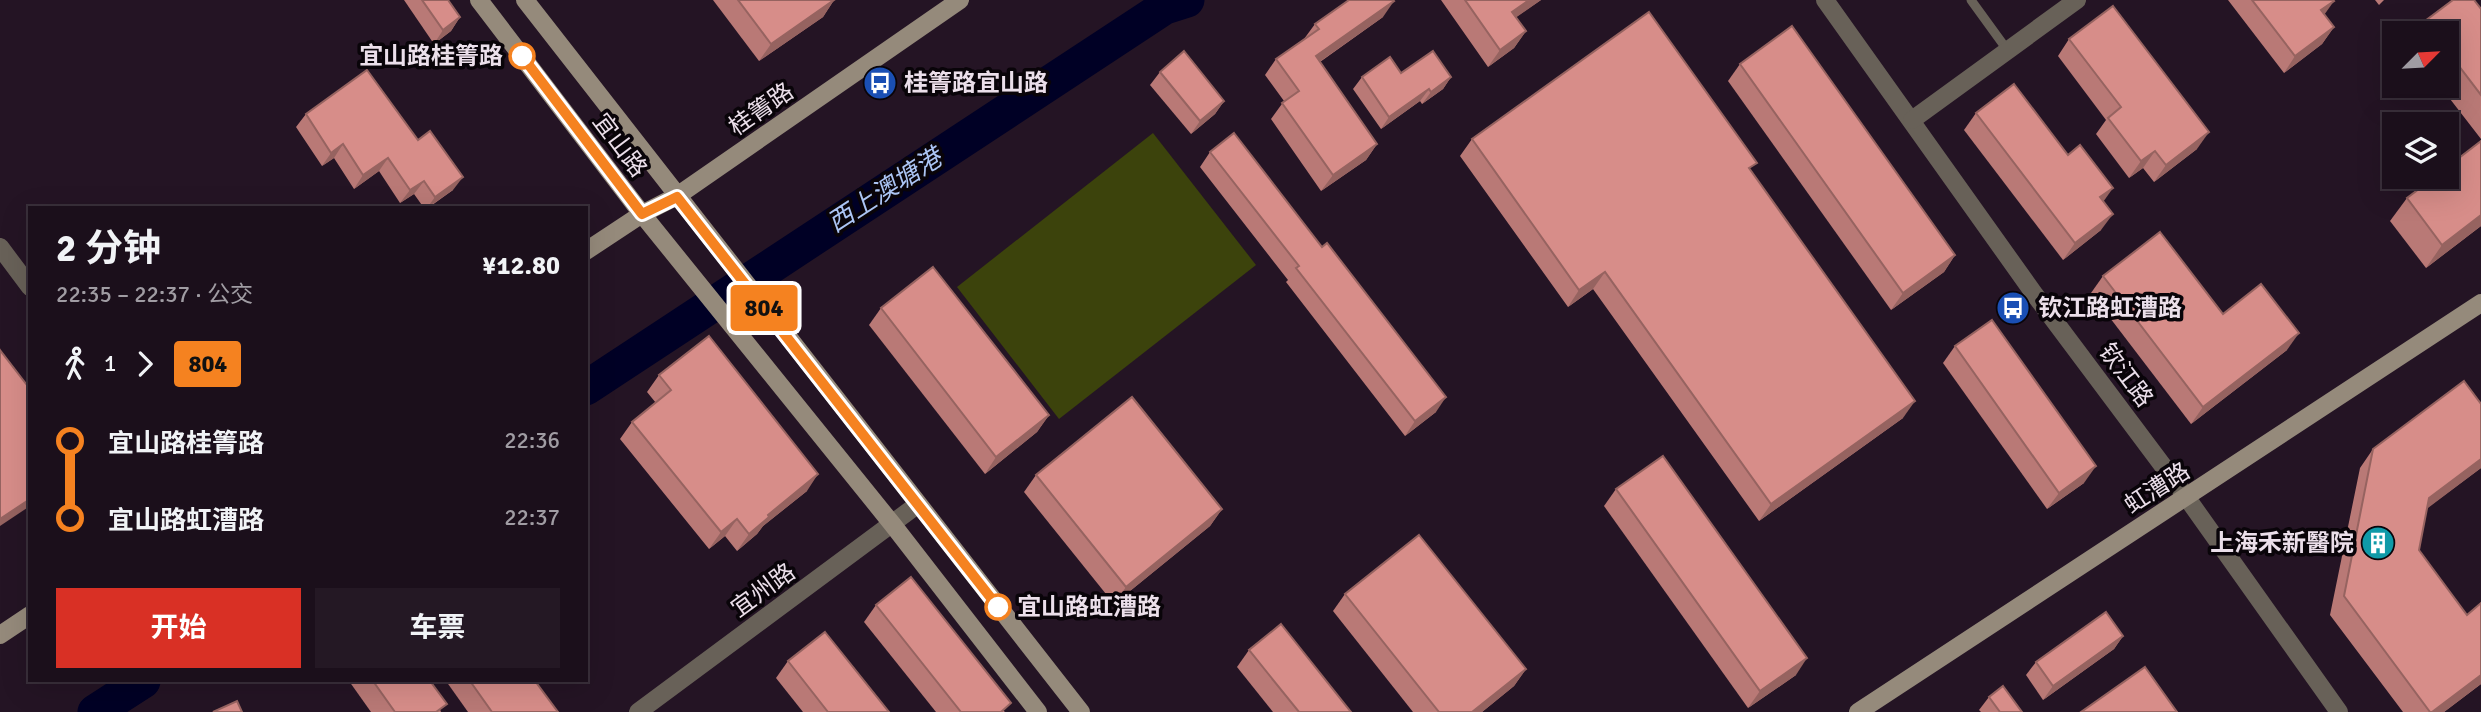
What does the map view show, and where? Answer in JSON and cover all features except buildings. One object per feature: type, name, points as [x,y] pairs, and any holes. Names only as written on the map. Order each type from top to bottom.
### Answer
[{"type":"main road","name":"宜山路","points":[[479,0],[642,214],[893,525],[1038,712]]},
{"type":"main road","name":"宜山路","points":[[525,0],[1080,712]]},
{"type":"main road","name":"桂箐路","points":[[588,250],[642,214],[677,197],[960,0]]},
{"type":"main road","name":"虹漕路","points":[[1858,712],[2481,303]]},
{"type":"main road","points":[[0,635],[28,616]]},
{"type":"street","name":"钦江路","points":[[1825,0],[2035,295],[2187,498],[2339,712]]},
{"type":"street","points":[[1912,120],[2077,0]]},
{"type":"street","points":[[0,247],[28,284]]},
{"type":"street","name":"宜州路","points":[[638,712],[917,505]]},
{"type":"lane","points":[[1971,0],[2008,51]]},
{"type":"green space","points":[[1153,133],[1256,265],[1059,419],[957,287]]},
{"type":"waterway","name":"西上澳塘港","points":[[588,387],[1165,7],[1187,0]]},
{"type":"waterway","name":"西上澳塘港","points":[[95,712],[141,682]]},
{"type":"bus line","name":"804","points":[[522,56],[642,214],[677,197],[998,607]]},
{"type":"place","name":"宜山路桂箐路","points":[[522,56]]},
{"type":"place","name":"桂箐路宜山路","points":[[880,83]]},
{"type":"place","name":"钦江路虹漕路","points":[[2013,308]]},
{"type":"place","name":"上海禾新醫院","points":[[2378,543]]},
{"type":"place","name":"宜山路虹漕路","points":[[998,607]]}]
